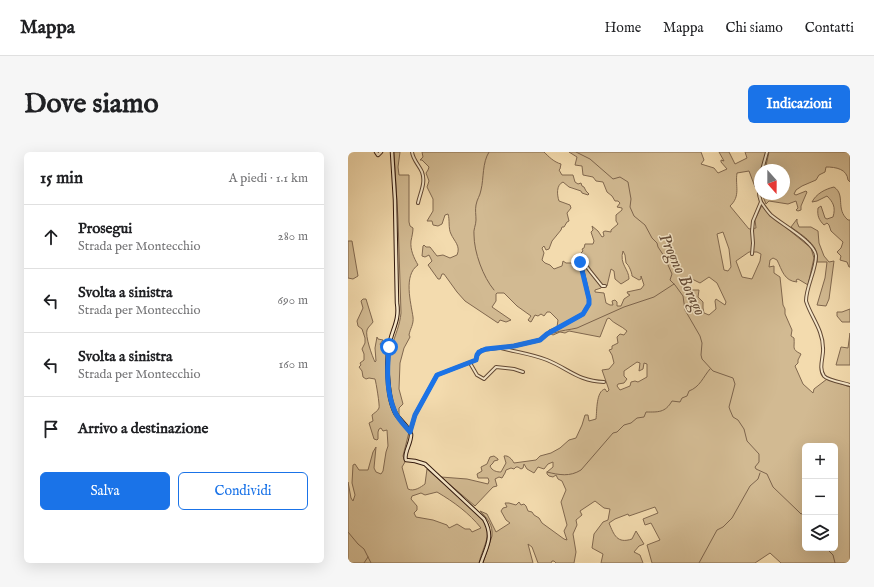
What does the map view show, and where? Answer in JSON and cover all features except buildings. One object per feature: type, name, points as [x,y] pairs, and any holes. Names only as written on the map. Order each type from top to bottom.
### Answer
[{"type":"street","points":[[376,152],[378,155],[381,152]]},
{"type":"street","points":[[392,152],[395,200],[397,303],[399,313],[389,347],[388,379],[389,391],[395,413],[410,432]]},
{"type":"street","points":[[412,152],[424,181],[418,203]]},
{"type":"street","points":[[764,164],[767,152]]},
{"type":"street","points":[[752,254],[753,221],[761,202]]},
{"type":"street","points":[[761,202],[770,214],[789,230],[805,240],[813,248],[816,256],[806,301],[821,335],[824,349],[821,361],[822,373],[827,378],[850,385]]},
{"type":"street","points":[[481,563],[490,533],[489,527],[484,519],[425,464],[406,460],[405,456],[415,415],[437,375],[476,360],[477,355],[482,350],[514,346],[540,340],[547,334],[583,314],[589,304],[589,299],[580,260],[582,260],[602,286],[606,286]]},
{"type":"street","points":[[500,347],[546,360],[586,380],[604,382]]},
{"type":"street","points":[[470,363],[478,375],[484,379],[488,377],[496,367],[520,370],[523,372]]},
{"type":"shaded area","points":[[394,152],[400,152],[398,167],[399,175],[409,175],[409,222],[410,226],[413,228],[411,248],[418,265],[413,270],[409,282],[413,320],[409,335],[410,337],[404,348],[400,363],[399,389],[403,404],[399,408],[399,416],[393,400],[389,372],[390,354],[400,322],[401,313]]},
{"type":"shaded area","points":[[422,152],[544,152],[554,161],[561,164],[559,170],[562,175],[573,175],[575,182],[578,184],[581,183],[589,194],[582,193],[581,191],[569,187],[563,182],[559,185],[559,201],[570,205],[571,208],[567,213],[569,221],[564,227],[562,227],[552,241],[549,249],[546,250],[544,246],[542,248],[544,253],[542,260],[554,269],[562,266],[563,261],[566,263],[573,263],[583,251],[582,249],[584,248],[585,244],[593,244],[594,241],[591,232],[593,230],[592,226],[602,237],[604,236],[603,232],[611,232],[611,230],[618,224],[616,221],[616,215],[622,210],[622,208],[617,207],[620,203],[615,201],[607,192],[603,182],[596,181],[593,177],[583,175],[582,166],[575,165],[577,157],[569,152],[701,152],[704,160],[701,164],[714,168],[718,173],[727,169],[721,162],[721,160],[724,161],[719,152],[729,152],[735,164],[747,158],[745,152],[766,152],[763,164],[754,164],[754,184],[749,171],[737,173],[737,195],[730,206],[749,229],[756,228],[755,220],[762,205],[773,217],[811,248],[814,258],[808,285],[798,279],[796,280],[797,282],[789,280],[784,274],[777,260],[773,258],[770,260],[769,267],[774,266],[774,273],[780,277],[783,305],[792,330],[791,336],[794,338],[794,348],[801,354],[798,363],[795,366],[803,384],[813,393],[814,389],[827,379],[850,387],[850,563],[781,563],[770,553],[755,563],[652,563],[647,545],[660,540],[651,523],[645,525],[643,519],[658,513],[655,507],[629,516],[628,514],[609,523],[615,535],[619,539],[632,539],[636,531],[644,544],[639,546],[634,552],[640,555],[643,563],[601,563],[603,554],[592,548],[594,534],[603,522],[608,520],[610,509],[604,508],[595,501],[580,511],[582,515],[576,520],[577,525],[573,534],[576,552],[574,563],[556,563],[552,561],[551,563],[538,563],[532,547],[528,544],[533,563],[483,563],[492,536],[492,529],[489,522],[480,511],[487,514],[496,532],[510,523],[506,520],[501,511],[503,508],[507,507],[505,503],[516,505],[519,502],[521,505],[524,504],[528,511],[532,512],[539,518],[542,523],[567,540],[564,531],[567,525],[561,502],[566,490],[562,481],[558,479],[556,475],[553,477],[547,474],[547,472],[553,467],[553,462],[548,464],[544,469],[538,467],[534,473],[527,469],[524,464],[523,468],[521,469],[516,467],[514,469],[511,468],[506,470],[502,478],[499,477],[495,479],[497,486],[493,487],[475,506],[441,477],[467,479],[488,484],[488,478],[478,478],[477,474],[482,471],[481,467],[487,464],[490,457],[494,456],[498,459],[490,466],[491,468],[495,471],[501,472],[506,463],[504,456],[510,458],[514,463],[536,460],[540,456],[551,453],[560,448],[569,440],[576,438],[585,415],[588,415],[589,421],[596,419],[598,397],[605,389],[607,392],[609,390],[602,370],[609,369],[614,363],[609,350],[612,349],[612,346],[618,343],[617,337],[620,334],[624,335],[627,331],[609,318],[607,319],[600,337],[569,331],[565,333],[560,332],[553,335],[549,333],[549,330],[557,327],[558,320],[550,312],[547,312],[544,316],[541,314],[538,316],[535,315],[531,322],[528,320],[531,316],[517,306],[504,293],[496,294],[496,301],[492,307],[511,320],[506,322],[500,320],[498,323],[465,301],[444,274],[442,274],[440,279],[438,279],[428,265],[432,261],[429,255],[425,257],[422,256],[423,246],[430,247],[437,256],[443,255],[450,258],[457,255],[458,249],[457,244],[450,232],[448,214],[445,215],[442,224],[438,226],[433,225],[432,221],[427,221],[433,211],[433,199],[427,187],[429,181],[426,173],[429,167],[422,160],[420,160],[423,157]],"holes":[[[723,232],[729,249],[731,267],[728,271],[724,270],[717,234]],[[623,251],[626,263],[632,276],[639,280],[641,279],[641,276],[644,285],[641,289],[627,292],[630,295],[624,299],[621,306],[617,306],[617,302],[615,300],[612,301],[613,305],[610,305],[606,303],[604,293],[595,292],[595,290],[603,286],[607,286],[611,269],[614,271],[615,279],[621,284],[629,279],[622,256]],[[749,252],[757,252],[761,254],[760,261],[752,279],[742,277],[736,261]],[[709,277],[717,283],[726,302],[725,305],[716,299],[716,309],[709,315],[704,313],[703,302],[698,297],[699,290],[689,290],[687,285],[692,279],[700,283]],[[637,362],[640,363],[639,371],[643,369],[644,363],[647,364],[647,377],[638,382],[631,382],[630,386],[620,390],[617,386],[618,384],[624,383],[627,379],[624,376],[624,371]]]},
{"type":"shaded area","points":[[769,152],[850,152],[850,182],[846,173],[840,169],[826,167],[825,172],[819,175],[816,180],[796,190],[794,194],[796,195],[806,191],[807,192],[801,206],[801,210],[798,211],[796,210],[798,208],[796,201],[788,204],[769,201],[766,204],[764,200],[790,200],[790,164],[766,164]]},
{"type":"shaded area","points":[[834,187],[838,190],[844,216],[850,220],[850,267],[847,262],[840,260],[841,256],[837,252],[841,248],[843,242],[831,231],[827,223],[824,225],[822,223],[818,216],[818,208],[821,206],[825,218],[827,219],[833,217],[834,208],[832,203],[827,196],[812,202],[821,192]]},
{"type":"shaded area","points":[[797,219],[799,227],[811,227],[818,231],[819,243],[824,256],[829,262],[834,261],[829,299],[826,306],[817,305],[825,278],[827,262],[817,262],[816,251],[813,246],[791,227]]},
{"type":"shaded area","points":[[348,241],[352,241],[358,276],[353,279],[348,278]]},
{"type":"shaded area","points":[[366,299],[373,322],[367,329],[367,337],[375,362],[377,337],[378,339],[383,340],[380,344],[381,346],[389,343],[386,360],[388,398],[397,420],[406,427],[409,432],[403,456],[405,462],[402,467],[408,489],[415,490],[425,484],[427,469],[480,516],[487,528],[487,539],[479,563],[348,563],[348,482],[353,501],[355,495],[352,483],[353,465],[355,464],[359,470],[368,470],[376,447],[374,468],[376,472],[381,474],[383,471],[388,446],[387,430],[383,431],[381,428],[379,429],[378,439],[374,439],[369,423],[373,421],[372,415],[378,410],[379,406],[375,379],[366,379],[363,377],[362,371],[359,367],[361,365],[360,363],[364,360],[362,349],[365,343],[362,329],[358,326],[357,321],[363,308],[361,301]],"holes":[[[437,492],[455,504],[481,528],[472,532],[470,529],[465,529],[457,524],[449,528],[447,525],[433,520],[416,517],[414,513],[417,510],[417,506],[411,499],[412,496],[421,493],[425,495]]]},
{"type":"shaded area","points":[[850,309],[850,322],[842,322],[837,316],[837,312]]},
{"type":"shaded area","points":[[850,333],[850,365],[836,365],[841,347],[848,348]]},
{"type":"waterway","points":[[489,152],[485,161],[481,190],[476,205],[474,242],[480,264],[486,278],[494,290]]},
{"type":"waterway","name":"Progno Borago","points":[[576,152],[590,159],[613,179],[620,177],[628,182],[631,199],[630,207],[634,216],[645,225],[652,238],[657,243],[672,274],[670,280],[683,296],[685,310],[700,336],[702,343],[702,359],[713,371],[733,378],[735,384],[729,407],[733,417],[738,420],[744,429],[747,441],[759,454],[759,462],[755,467],[756,469],[767,474],[773,487],[802,514]]},
{"type":"waterway","points":[[554,333],[577,328],[624,307],[654,297],[674,284]]},
{"type":"waterway","points":[[547,472],[564,475],[573,474],[581,470],[613,433],[617,432],[624,425],[631,423],[637,418],[644,417],[646,412],[661,411],[667,408],[672,401],[680,402],[682,398],[687,396],[689,391],[699,384],[710,369]]},
{"type":"waterway","points":[[699,563],[717,530],[723,527],[732,518],[750,486],[758,479],[760,473]]},
{"type":"waterway","points":[[348,532],[364,549],[371,563]]},
{"type":"waterway","name":"Progno Borago","points":[[829,551],[833,555],[835,563]]},
{"type":"waterway","points":[[364,563],[368,557]]},
{"type":"route","points":[[389,347],[387,367],[389,391],[395,413],[410,432],[415,415],[428,392],[431,383],[437,375],[476,360],[477,355],[482,350],[514,346],[540,340],[547,334],[583,314],[589,304],[589,299],[580,262]]}]
